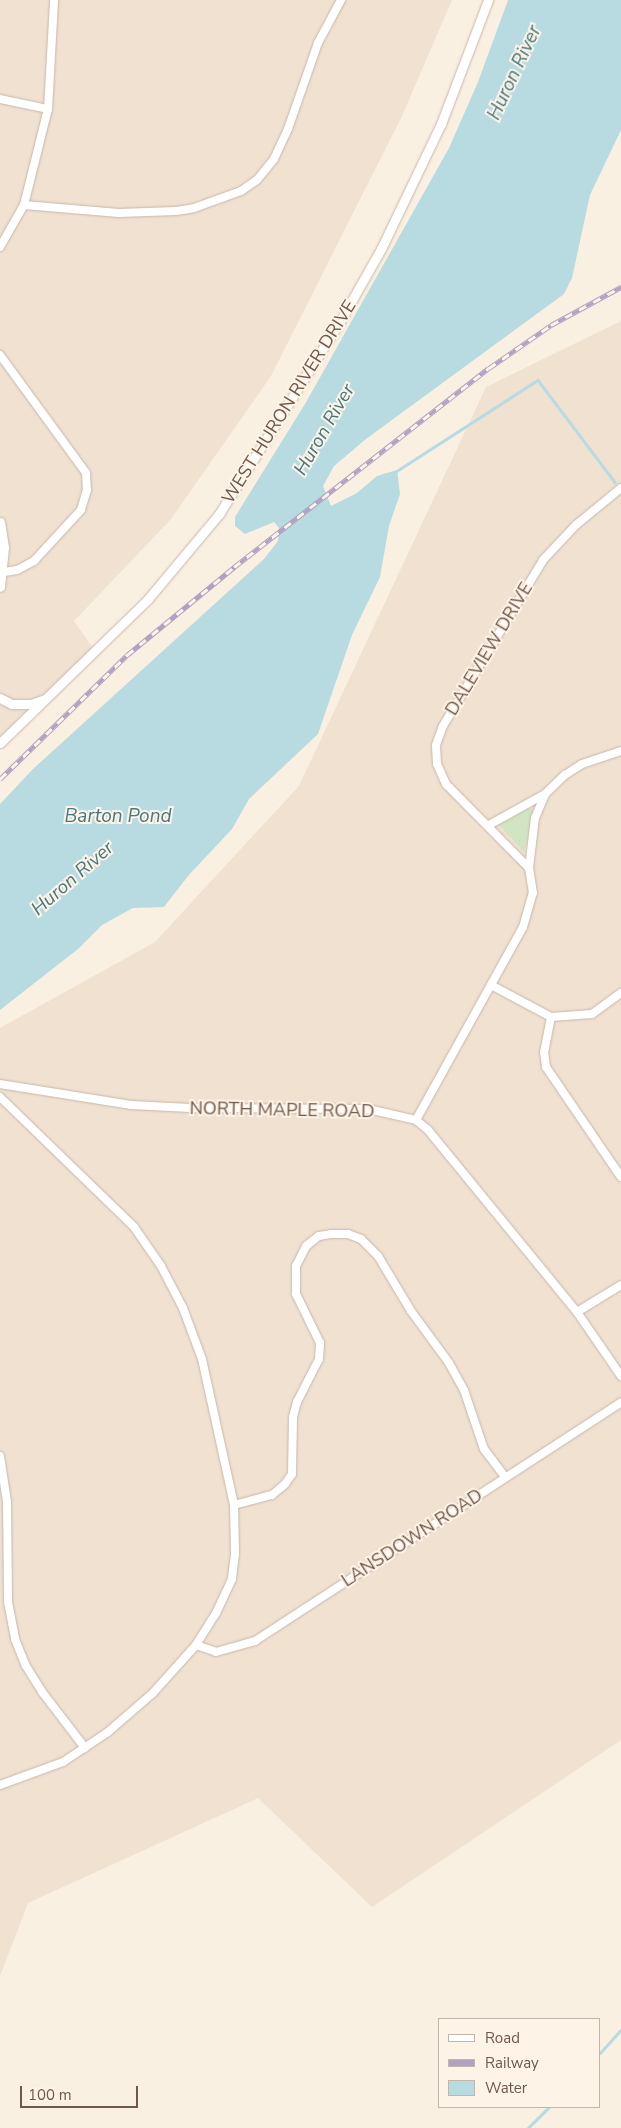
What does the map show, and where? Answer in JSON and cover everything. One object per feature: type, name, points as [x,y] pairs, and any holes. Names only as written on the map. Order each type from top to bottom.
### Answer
[{"type":"street","points":[[0,247],[24,205],[48,109],[54,0]]},
{"type":"street","points":[[24,205],[119,213],[176,211],[194,208],[241,191],[257,180],[274,159],[288,129],[318,44],[341,0]]},
{"type":"street","name":"WEST HURON RIVER DRIVE","points":[[0,743],[49,697],[185,558],[219,514],[381,249],[445,116],[488,0]]},
{"type":"street","points":[[0,99],[48,109]]},
{"type":"street","points":[[0,354],[86,473],[87,490],[81,510],[34,560],[17,570],[4,572]]},
{"type":"street","name":"DALEVIEW DRIVE","points":[[529,868],[489,825],[446,784],[437,764],[436,745],[443,726],[544,560],[576,526],[621,488]]},
{"type":"street","points":[[0,522],[4,572],[0,587]]},
{"type":"street","points":[[0,698],[12,704],[31,704],[49,697]]},
{"type":"street","points":[[489,825],[545,794],[565,775],[582,764],[621,751]]},
{"type":"street","points":[[545,794],[535,818],[529,868],[533,893],[530,912],[416,1120],[428,1130],[577,1312],[621,1376]]},
{"type":"street","points":[[491,985],[551,1017],[592,1014],[621,993]]},
{"type":"street","points":[[551,1017],[544,1052],[546,1067],[621,1177]]},
{"type":"street","name":"NORTH MAPLE ROAD","points":[[0,1084],[131,1105],[190,1108],[368,1109],[416,1120]]},
{"type":"street","points":[[0,1097],[134,1227],[161,1266],[183,1308],[202,1359],[234,1505],[235,1554],[232,1578],[196,1645],[153,1693],[84,1748],[30,1776],[0,1785]]},
{"type":"street","points":[[234,1505],[272,1495],[286,1484],[292,1474],[297,1402],[319,1359],[320,1344],[296,1294],[296,1266],[306,1246],[320,1236],[331,1234],[348,1234],[361,1239],[378,1256],[456,1376],[484,1449],[506,1477]]},
{"type":"street","points":[[577,1312],[621,1285]]},
{"type":"street","name":"LANSDOWN ROAD","points":[[196,1645],[216,1652],[255,1641],[621,1402]]},
{"type":"street","points":[[0,1456],[7,1502],[8,1602],[15,1639],[26,1666],[38,1686],[84,1748]]},
{"type":"shaded area","points":[[0,0],[452,0],[402,116],[271,376],[171,519],[74,621],[95,651],[0,742]]},
{"type":"shaded area","points":[[621,321],[621,1740],[372,1907],[258,1798],[28,1903],[0,1976],[0,1028],[155,942],[299,786],[486,387]]},
{"type":"green space","points":[[529,808],[534,811],[524,852],[499,825]]},
{"type":"water","name":"Barton Pond","points":[[508,0],[621,0],[621,130],[590,195],[572,278],[564,294],[366,439],[334,466],[323,486],[331,506],[357,493],[377,476],[397,470],[400,494],[389,526],[380,577],[352,635],[318,734],[249,799],[232,829],[188,876],[164,907],[133,908],[102,925],[78,949],[0,1010],[0,804],[33,769],[264,559],[278,541],[279,528],[274,522],[245,534],[235,526],[235,517],[305,404],[449,148],[478,82]]},
{"type":"waterway","points":[[395,472],[538,380],[615,482]]},
{"type":"waterway","points":[[601,2052],[621,2030]]},
{"type":"waterway","points":[[528,2128],[548,2108]]},
{"type":"railway","points":[[0,779],[127,655],[234,567],[489,368],[551,325],[621,287]]},
{"type":"water label","name":"Huron River","points":[[515,73]]},
{"type":"water label","name":"Huron River","points":[[325,430]]},
{"type":"water label","name":"Huron River","points":[[73,879]]}]
